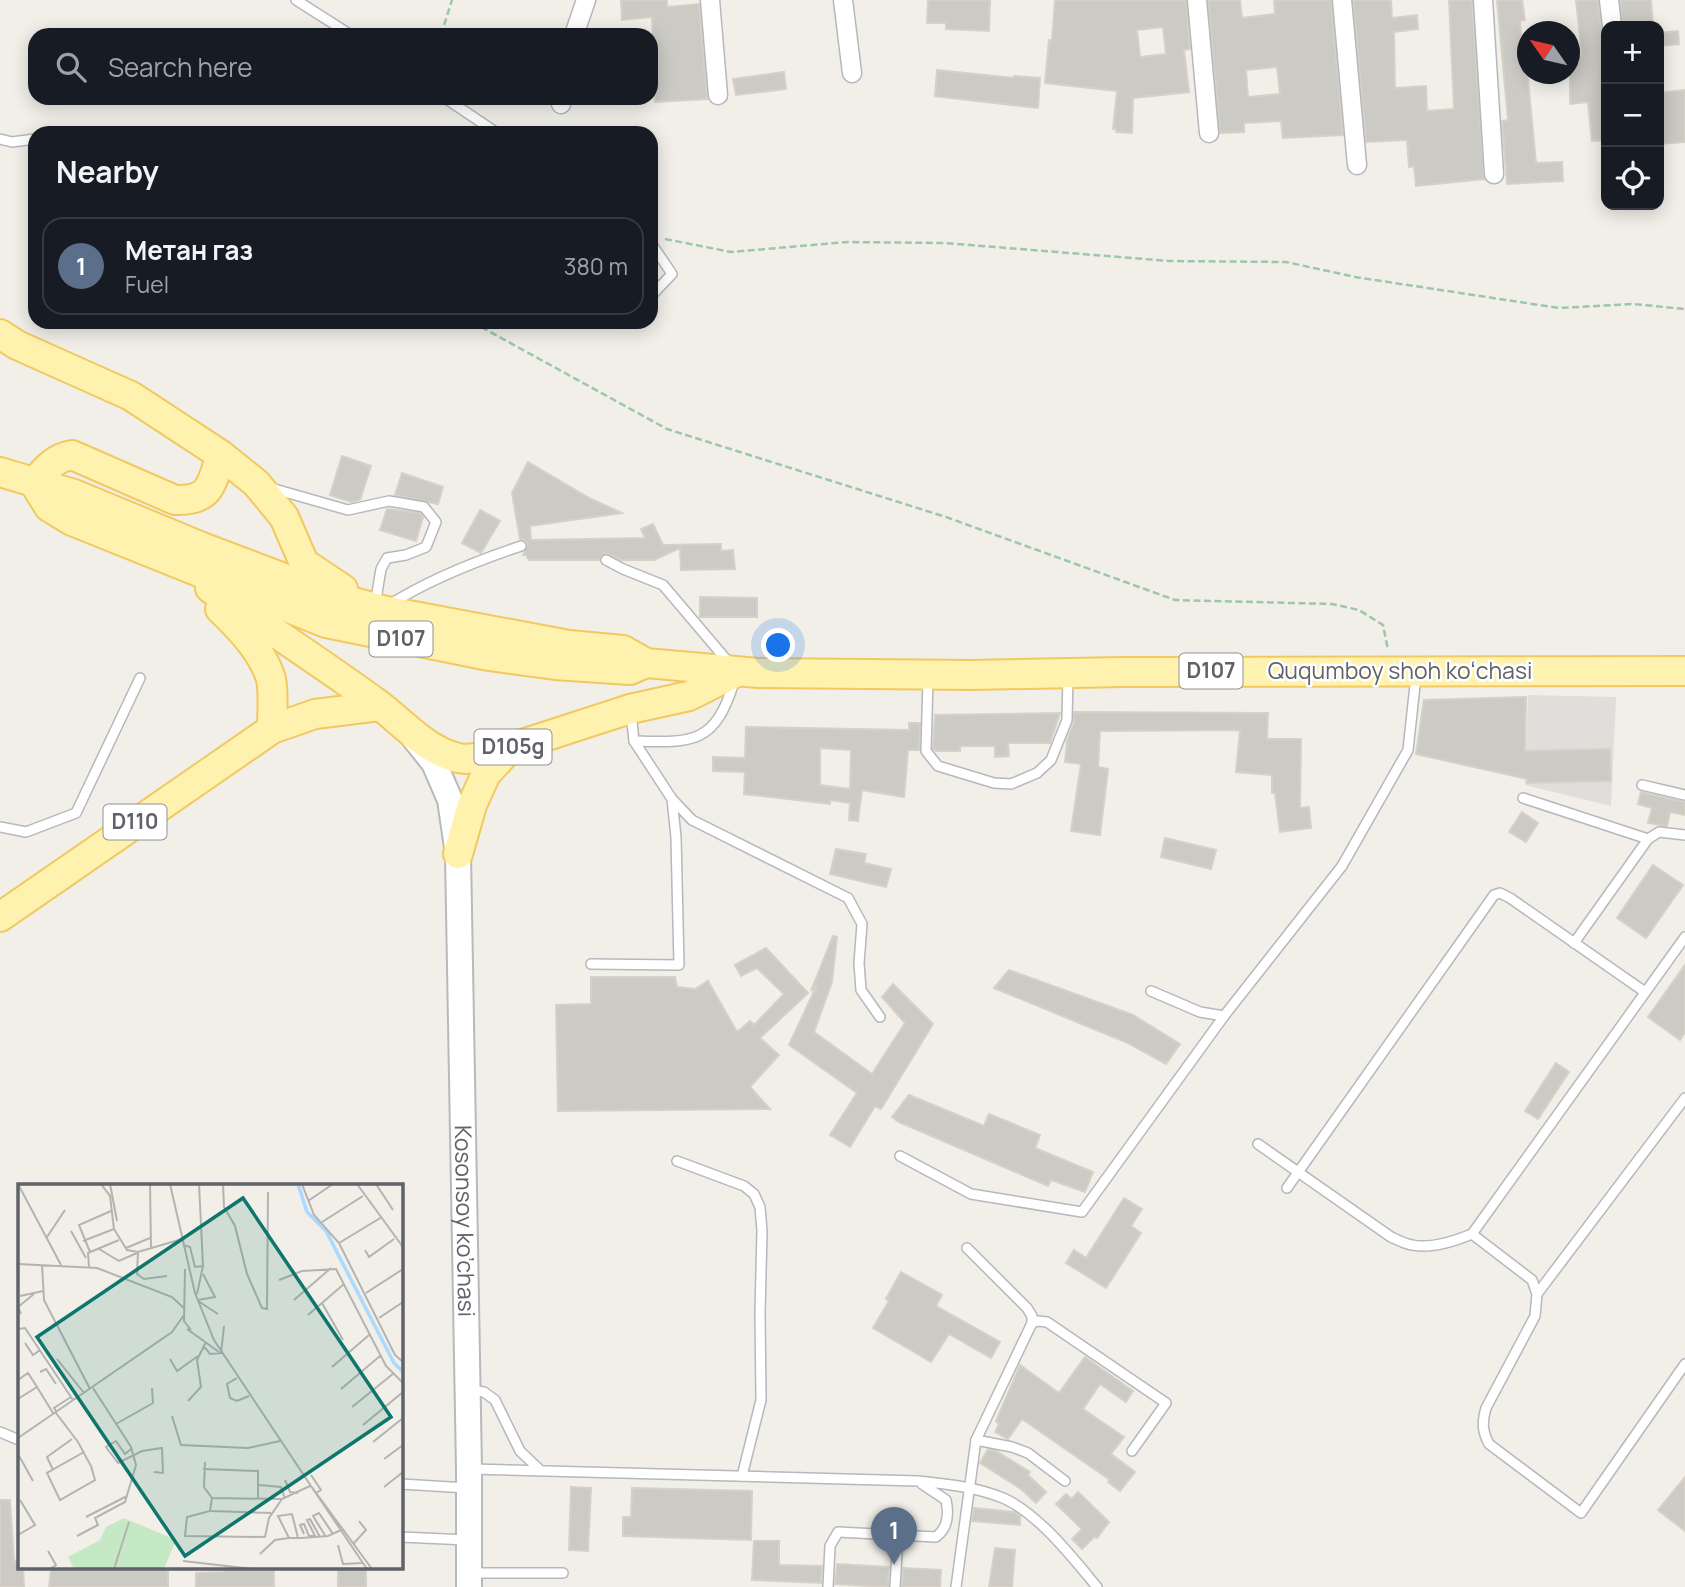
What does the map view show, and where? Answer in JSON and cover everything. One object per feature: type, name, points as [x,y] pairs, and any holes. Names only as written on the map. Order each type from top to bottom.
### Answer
[{"type":"main road","points":[[0,334],[17,345],[131,396],[221,455],[256,483],[284,517],[304,563],[377,608]]},
{"type":"main road","points":[[34,483],[48,466],[62,457],[72,455],[175,500],[191,500],[200,498],[212,483],[221,455]]},
{"type":"main road","name":"D107","points":[[0,472],[74,494],[329,596],[377,608],[569,645],[623,650],[640,663]]},
{"type":"main road","name":"D107","points":[[34,483],[49,506],[72,521],[326,623],[489,656],[590,668],[640,663],[737,672]]},
{"type":"main road","points":[[167,559],[380,706],[408,730],[441,752],[459,759],[475,758],[510,748]]},
{"type":"main road","points":[[167,559],[234,624],[262,658],[271,681],[272,729]]},
{"type":"main road","points":[[630,709],[640,663]]},
{"type":"main road","name":"Ququmboy shoh koʻchasi","points":[[737,672],[928,674],[1685,671]]},
{"type":"main road","name":"D105g","points":[[458,854],[472,805],[486,774],[510,748],[630,709],[689,696],[737,672]]},
{"type":"main road","name":"D110","points":[[0,917],[272,729],[315,714],[380,706]]},
{"type":"main road","name":"D105g","points":[[408,730],[434,763],[450,800],[458,854]]},
{"type":"main road","name":"Kosonsoy ko’chasi","points":[[458,854],[469,1580]]},
{"type":"street","points":[[577,28],[586,0]]},
{"type":"street","points":[[710,0],[718,95]]},
{"type":"street","points":[[843,0],[852,73]]},
{"type":"street","points":[[1197,0],[1209,133]]},
{"type":"street","points":[[1342,0],[1357,165]]},
{"type":"street","points":[[1483,0],[1494,174]]},
{"type":"street","points":[[1609,0],[1611,21]]},
{"type":"lane","points":[[296,0],[340,28]]},
{"type":"lane","points":[[456,105],[487,126]]},
{"type":"lane","points":[[0,139],[12,142],[28,140]]},
{"type":"lane","points":[[658,253],[672,274],[658,289]]},
{"type":"lane","points":[[256,483],[348,510],[389,500],[424,507],[436,522],[426,547],[406,555],[387,558],[381,569],[377,608]]},
{"type":"lane","points":[[377,608],[485,558],[522,546]]},
{"type":"lane","points":[[606,560],[663,585],[737,672],[726,708],[705,733],[682,742],[634,741]]},
{"type":"lane","points":[[900,1157],[971,1194],[1082,1212],[1224,1016],[1342,866],[1408,750],[1404,671]]},
{"type":"lane","points":[[928,674],[926,751],[938,766],[995,783],[1011,783],[1037,773],[1051,760],[1067,720],[1068,673]]},
{"type":"lane","points":[[0,827],[26,832],[76,813],[140,678]]},
{"type":"lane","points":[[630,709],[634,741],[672,800],[692,820],[848,898],[862,924],[859,963],[861,990],[880,1017]]},
{"type":"lane","points":[[1642,785],[1685,795]]},
{"type":"lane","points":[[1523,798],[1648,839]]},
{"type":"lane","points":[[591,964],[679,965],[676,837],[672,800]]},
{"type":"lane","points":[[1574,943],[1648,839],[1659,832],[1685,835]]},
{"type":"lane","points":[[1287,1188],[1494,895],[1500,893],[1510,898],[1645,992]]},
{"type":"lane","points":[[1258,1144],[1391,1237],[1412,1245],[1430,1245],[1472,1234],[1685,937]]},
{"type":"lane","points":[[1151,991],[1199,1013],[1224,1016]]},
{"type":"lane","points":[[1537,1294],[1685,1098]]},
{"type":"lane","points":[[677,1161],[744,1185],[754,1194],[760,1207],[761,1400],[742,1476]]},
{"type":"lane","points":[[1472,1234],[1532,1280],[1537,1294],[1535,1316],[1486,1408],[1482,1423],[1484,1435],[1489,1444],[1581,1513],[1685,1364]]},
{"type":"lane","points":[[956,1587],[976,1440],[1032,1323],[1032,1316],[1027,1308],[967,1248]]},
{"type":"lane","points":[[1032,1323],[1047,1322],[1166,1404],[1132,1451]]},
{"type":"lane","points":[[468,1390],[484,1392],[495,1400],[520,1451],[541,1471]]},
{"type":"lane","points":[[0,1432],[18,1440]]},
{"type":"lane","points":[[976,1440],[1028,1453],[1065,1481]]},
{"type":"lane","points":[[402,1484],[541,1471],[918,1481],[969,1487],[1005,1499],[1033,1519],[1068,1552],[1097,1587]]},
{"type":"lane","points":[[828,1587],[830,1546],[838,1532],[936,1537],[945,1527],[948,1512],[946,1500],[918,1481]]},
{"type":"lane","points":[[895,1587],[898,1535]]},
{"type":"lane","points":[[402,1537],[469,1540]]},
{"type":"lane","points":[[469,1580],[563,1573]]},
{"type":"path","points":[[443,28],[452,0]]},
{"type":"path","points":[[664,239],[731,252],[847,242],[945,243],[1169,261],[1286,262],[1355,277],[1559,308],[1633,304],[1685,309]]},
{"type":"path","points":[[485,329],[667,429],[946,517],[1175,600],[1332,604],[1359,610],[1383,625],[1404,671]]},
{"type":"shaded area","points":[[1528,695],[1616,697],[1611,806],[1525,785]]},
{"type":"building","points":[[621,0],[667,0],[667,7],[699,4],[707,99],[658,102],[658,28],[652,28],[652,17],[622,20]]},
{"type":"building","points":[[928,0],[990,0],[989,31],[946,29],[946,23],[927,23]]},
{"type":"building","points":[[1055,0],[1186,0],[1190,49],[1184,50],[1189,92],[1133,98],[1132,133],[1116,132],[1116,129],[1113,129],[1117,91],[1045,83],[1049,40],[1052,40]],"holes":[[[1163,27],[1166,54],[1140,57],[1137,30]]]},
{"type":"building","points":[[1208,0],[1240,0],[1242,18],[1275,14],[1274,0],[1331,0],[1343,135],[1283,138],[1281,121],[1244,123],[1244,132],[1220,133]],"holes":[[[1277,67],[1280,94],[1248,97],[1246,70]]]},
{"type":"building","points":[[1353,0],[1391,0],[1392,18],[1417,15],[1418,29],[1394,32],[1395,88],[1426,86],[1427,111],[1454,109],[1449,0],[1472,0],[1484,179],[1416,186],[1414,166],[1409,167],[1407,140],[1366,142]]},
{"type":"building","points":[[1497,0],[1522,0],[1525,20],[1517,21],[1517,84],[1528,84],[1536,163],[1562,162],[1563,181],[1507,184],[1502,121],[1508,120]]},
{"type":"building","points":[[1576,0],[1598,0],[1601,28],[1601,140],[1592,141],[1588,102],[1570,104],[1570,84],[1580,84],[1582,56]]},
{"type":"building","points":[[1620,0],[1651,0],[1653,21],[1622,21]]},
{"type":"building","points":[[1678,31],[1679,44],[1664,46],[1664,32]]},
{"type":"building","points":[[937,70],[1040,78],[1038,108],[935,96]]},
{"type":"building","points":[[784,72],[786,89],[736,95],[733,79]]},
{"type":"building","points":[[1685,90],[1685,142],[1664,144],[1664,92]]},
{"type":"building","points":[[342,456],[371,466],[360,500],[352,502],[330,495]]},
{"type":"building","points":[[528,462],[591,499],[622,513],[530,526],[531,540],[645,538],[641,529],[653,524],[663,545],[721,544],[721,551],[733,550],[735,569],[681,570],[680,548],[654,560],[621,560],[606,553],[599,560],[529,560],[523,555],[528,544],[520,539],[512,493]]},
{"type":"building","points":[[402,473],[443,487],[438,504],[395,495]]},
{"type":"building","points":[[387,509],[420,513],[423,517],[416,541],[380,530]]},
{"type":"building","points":[[480,510],[500,521],[481,553],[462,543]]},
{"type":"building","points":[[700,597],[757,598],[757,617],[700,617]]},
{"type":"building","points":[[1526,697],[1525,751],[1610,749],[1611,781],[1527,783],[1527,779],[1416,754],[1424,700]]},
{"type":"building","points":[[1074,712],[1268,713],[1267,739],[1301,739],[1300,808],[1309,807],[1311,828],[1280,832],[1275,793],[1272,793],[1272,775],[1236,772],[1240,730],[1100,731],[1098,767],[1108,769],[1100,835],[1071,831],[1081,764],[1065,762],[1066,743],[1074,722]]},
{"type":"building","points":[[1060,713],[1050,743],[1008,743],[1009,756],[995,757],[995,746],[960,746],[960,751],[933,749],[935,715]]},
{"type":"building","points":[[909,723],[920,723],[919,750],[908,750],[904,797],[862,790],[858,821],[849,820],[850,803],[830,800],[830,804],[744,794],[745,772],[713,771],[713,757],[745,758],[746,727],[909,730]],"holes":[[[820,748],[851,750],[850,789],[820,785]]]},
{"type":"building","points":[[1641,792],[1685,802],[1685,815],[1670,812],[1667,826],[1648,823],[1652,808],[1638,804]]},
{"type":"building","points":[[1522,812],[1538,823],[1526,842],[1509,832]]},
{"type":"building","points":[[1165,838],[1216,850],[1211,869],[1161,857]]},
{"type":"building","points":[[836,849],[866,854],[864,863],[891,869],[886,887],[830,874]]},
{"type":"building","points":[[1653,865],[1683,885],[1646,938],[1617,918]]},
{"type":"building","points":[[833,936],[837,937],[832,982],[814,1032],[872,1074],[905,1023],[882,997],[893,984],[933,1024],[881,1109],[875,1106],[850,1147],[830,1135],[857,1093],[789,1045],[817,985],[811,991]]},
{"type":"building","points":[[766,948],[808,993],[760,1038],[779,1055],[750,1087],[770,1109],[558,1111],[556,1005],[591,1004],[591,977],[675,977],[677,987],[695,989],[708,981],[737,1032],[750,1021],[754,1025],[784,994],[757,968],[741,976],[735,965]]},
{"type":"building","points":[[1685,965],[1685,1032],[1680,1040],[1648,1017]]},
{"type":"building","points":[[1009,970],[1133,1015],[1180,1044],[1166,1064],[1128,1043],[994,988]]},
{"type":"building","points":[[1556,1063],[1569,1072],[1538,1119],[1525,1111]]},
{"type":"building","points":[[909,1095],[984,1126],[989,1114],[1040,1135],[1035,1148],[1093,1172],[1085,1192],[1051,1180],[1048,1186],[899,1122],[892,1117]]},
{"type":"building","points":[[1124,1198],[1142,1209],[1131,1226],[1141,1233],[1106,1288],[1066,1263],[1074,1250],[1086,1258]]},
{"type":"building","points":[[901,1272],[942,1295],[936,1306],[1000,1342],[991,1358],[949,1334],[931,1362],[873,1328],[889,1301],[886,1299]]},
{"type":"building","points":[[1085,1357],[1133,1391],[1126,1402],[1100,1384],[1083,1409],[1124,1437],[1111,1454],[1135,1472],[1120,1491],[1108,1482],[1110,1480],[1022,1419],[1008,1439],[995,1432],[999,1424],[996,1421],[1020,1365],[1059,1393]]},
{"type":"building","points":[[988,1449],[1030,1472],[1028,1475],[1046,1492],[1036,1503],[1021,1489],[980,1463]]},
{"type":"building","points":[[1685,1477],[1685,1531],[1658,1510]]},
{"type":"building","points":[[571,1487],[591,1488],[588,1551],[569,1550]]},
{"type":"building","points":[[632,1488],[752,1491],[751,1540],[623,1536],[623,1517],[631,1517]]},
{"type":"building","points":[[1078,1492],[1109,1522],[1097,1538],[1094,1537],[1082,1549],[1072,1539],[1082,1529],[1056,1504],[1066,1494],[1072,1499]]},
{"type":"building","points":[[0,1500],[10,1500],[14,1561],[18,1561],[18,1570],[23,1570],[24,1587],[0,1587]]},
{"type":"building","points":[[974,1508],[1014,1512],[1020,1516],[1020,1525],[972,1521]]},
{"type":"building","points":[[754,1541],[779,1541],[779,1565],[822,1566],[821,1583],[752,1580]]},
{"type":"building","points":[[995,1548],[1015,1550],[1012,1587],[989,1587]]},
{"type":"building","points":[[837,1564],[889,1567],[888,1587],[835,1584]]},
{"type":"building","points":[[903,1568],[941,1570],[940,1587],[902,1587]]},
{"type":"building","points":[[51,1570],[168,1570],[168,1587],[49,1587]]},
{"type":"building","points":[[274,1570],[274,1587],[196,1587],[196,1573]]},
{"type":"building","points":[[338,1570],[366,1570],[366,1587],[338,1587]]},
{"type":"place","name":"Метан газ","points":[[894,1565]]}]
